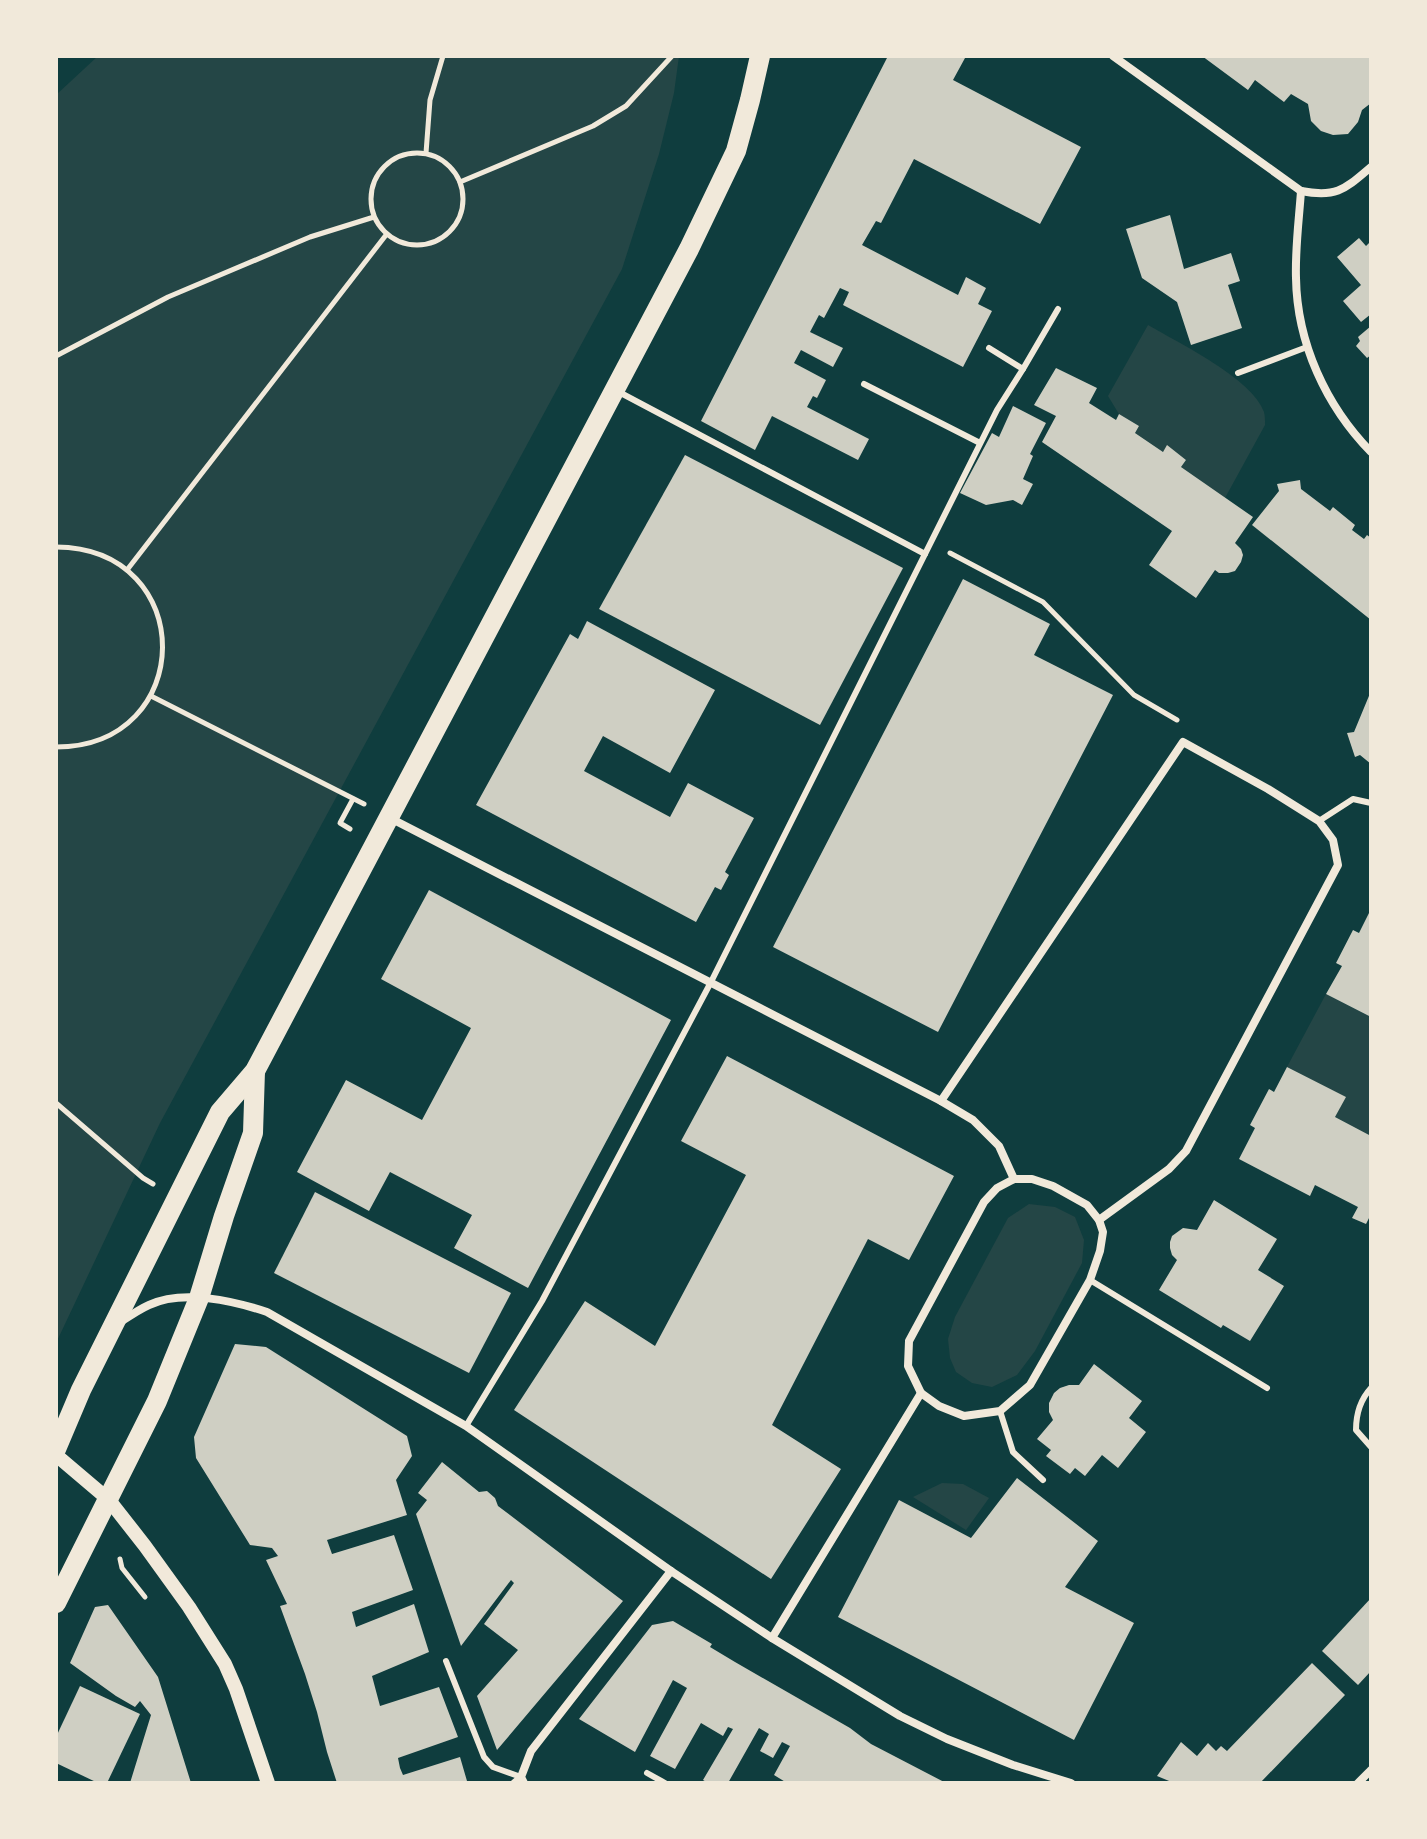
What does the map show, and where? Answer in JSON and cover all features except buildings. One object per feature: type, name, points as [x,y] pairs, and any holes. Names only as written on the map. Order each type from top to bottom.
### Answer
[{"type":"main road","points":[[56,1452],[81,1390],[220,1112],[255,1071],[689,249],[736,151],[760,56]]},
{"type":"main road","points":[[56,1603],[157,1401],[199,1298],[253,1133],[255,1071]]},
{"type":"street","points":[[1113,56],[1301,191],[1334,193],[1371,167]]},
{"type":"street","points":[[1301,191],[1296,278],[1299,318],[1319,378],[1354,435],[1371,452]]},
{"type":"street","points":[[941,1101],[1183,742],[1319,821],[1333,840],[1338,865],[1192,1141],[1169,1169],[1099,1220]]},
{"type":"street","points":[[390,818],[941,1101],[973,1120],[999,1146],[1014,1179]]},
{"type":"street","points":[[1014,1179],[1032,1179],[1053,1186],[1087,1205],[1099,1220],[1103,1232],[1100,1251],[1090,1280],[1030,1385],[1000,1411],[964,1416],[939,1406],[921,1393],[908,1366],[909,1341],[984,1202],[997,1188],[1014,1179]]},
{"type":"street","points":[[113,1326],[151,1304],[173,1298],[243,1304],[267,1312],[466,1426],[671,1571],[772,1638],[900,1716],[947,1739],[1013,1765],[1071,1783]]},
{"type":"street","points":[[772,1638],[921,1393]]},
{"type":"street","points":[[56,1452],[109,1500],[161,1567],[225,1664],[268,1783]]},
{"type":"street","points":[[520,1781],[531,1751],[671,1571]]},
{"type":"street","points":[[1358,1783],[1371,1770]]},
{"type":"lane","points":[[466,1426],[542,1301],[711,982],[997,410],[1058,309]]},
{"type":"lane","points":[[1238,373],[1307,347]]},
{"type":"lane","points":[[989,348],[1023,369]]},
{"type":"lane","points":[[864,384],[980,443]]},
{"type":"lane","points":[[615,390],[925,554]]},
{"type":"lane","points":[[1319,821],[1353,799],[1371,803]]},
{"type":"lane","points":[[1090,1280],[1267,1388]]},
{"type":"lane","points":[[1371,1388],[1356,1414],[1356,1430],[1371,1447]]},
{"type":"lane","points":[[1000,1411],[1013,1452],[1043,1480]]},
{"type":"lane","points":[[446,1661],[484,1757],[493,1767],[520,1781]]},
{"type":"lane","points":[[647,1773],[665,1783]]},
{"type":"path","points":[[426,153],[430,100],[443,56]]},
{"type":"path","points":[[460,182],[593,126],[626,106],[672,56]]},
{"type":"path","points":[[426,153],[452,169],[460,182],[464,197],[462,213],[444,237],[430,244],[415,246],[399,243],[386,235],[374,217],[370,203],[371,189],[386,165],[398,157],[426,153]]},
{"type":"path","points":[[56,356],[168,297],[310,237],[374,217]]},
{"type":"path","points":[[127,570],[386,235]]},
{"type":"path","points":[[931,543],[1043,602],[1134,695],[1188,726]]},
{"type":"path","points":[[56,547],[83,549],[106,557],[127,570],[143,586],[155,606],[162,628],[164,652],[160,675],[151,696],[137,715],[119,730],[98,741],[75,747],[56,747]]},
{"type":"path","points":[[151,696],[353,799],[340,823]]},
{"type":"path","points":[[56,1103],[143,1178],[177,1198]]},
{"type":"shaded area","points":[[98,56],[679,56],[674,93],[659,154],[622,269],[160,1123],[56,1343],[56,95]]},
{"type":"shaded area","points":[[1148,325],[1231,375],[1246,387],[1264,412],[1265,425],[1225,498],[1181,467],[1186,460],[1167,446],[1163,452],[1135,433],[1139,426],[1119,414],[1108,396]]},
{"type":"shaded area","points":[[1326,994],[1371,1017],[1371,1136],[1335,1117],[1345,1097],[1287,1067]]},
{"type":"shaded area","points":[[1029,1204],[1055,1207],[1075,1217],[1084,1240],[1082,1263],[1035,1351],[1017,1375],[992,1387],[972,1383],[956,1372],[950,1358],[948,1339],[955,1317],[1008,1218]]},
{"type":"shaded area","points":[[942,1483],[963,1484],[989,1498],[966,1530],[913,1497]]}]
